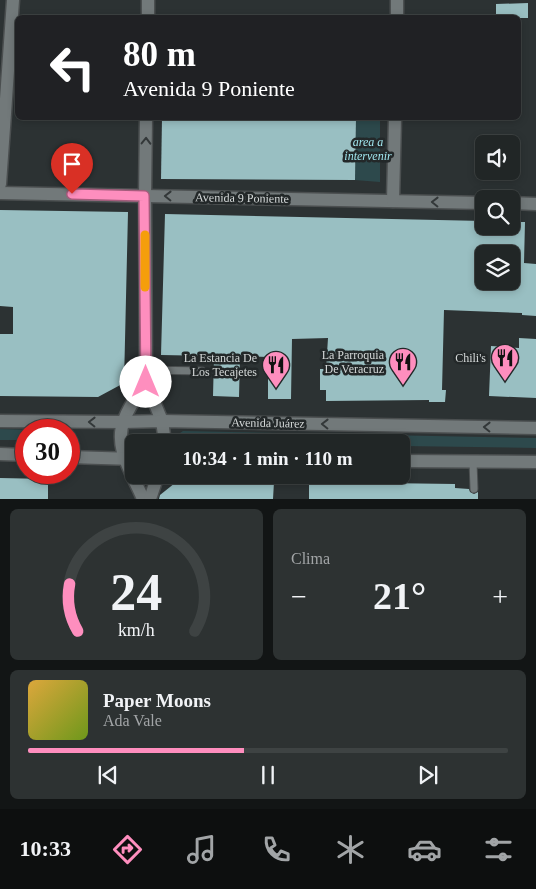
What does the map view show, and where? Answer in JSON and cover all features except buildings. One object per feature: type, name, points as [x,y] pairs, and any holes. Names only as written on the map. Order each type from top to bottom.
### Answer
[{"type":"street","points":[[0,184],[13,0]]},
{"type":"street","points":[[148,0],[148,15]]},
{"type":"street","points":[[397,0],[397,15]]},
{"type":"street","points":[[146,120],[144,196],[146,376],[162,421],[164,434]]},
{"type":"street","points":[[393,201],[395,120]]},
{"type":"street","name":"Avenida 9 Poniente","points":[[0,193],[475,203]]},
{"type":"street","points":[[520,203],[536,204]]},
{"type":"street","points":[[125,447],[121,438],[123,422],[146,376]]},
{"type":"street","name":"Avenida Juárez","points":[[0,421],[162,421],[536,428]]},
{"type":"street","points":[[0,454],[15,455]]},
{"type":"street","points":[[80,457],[125,459]]},
{"type":"street","points":[[410,461],[536,462]]},
{"type":"street","points":[[138,484],[143,499]]},
{"type":"street","points":[[150,499],[155,484]]},
{"type":"lane","points":[[146,376],[202,371]]},
{"type":"lane","points":[[473,462],[474,489]]},
{"type":"green space","name":"area a intervenir","points":[[356,120],[380,120],[380,182],[355,180]]},
{"type":"green space","points":[[0,429],[15,429],[15,440],[0,440]]},
{"type":"green space","points":[[183,431],[334,434],[178,434]]},
{"type":"green space","points":[[410,436],[536,438],[536,448],[410,446]]},
{"type":"slow traffic","points":[[145,235],[145,287]]},
{"type":"place","name":"Chili's","points":[[505,382]]},
{"type":"place","name":"La Parroquia De Veracruz","points":[[403,386]]},
{"type":"place","name":"La Estancia De Los Tecajetes","points":[[276,389]]},
{"type":"route","points":[[72,194],[144,196],[146,382]]}]
